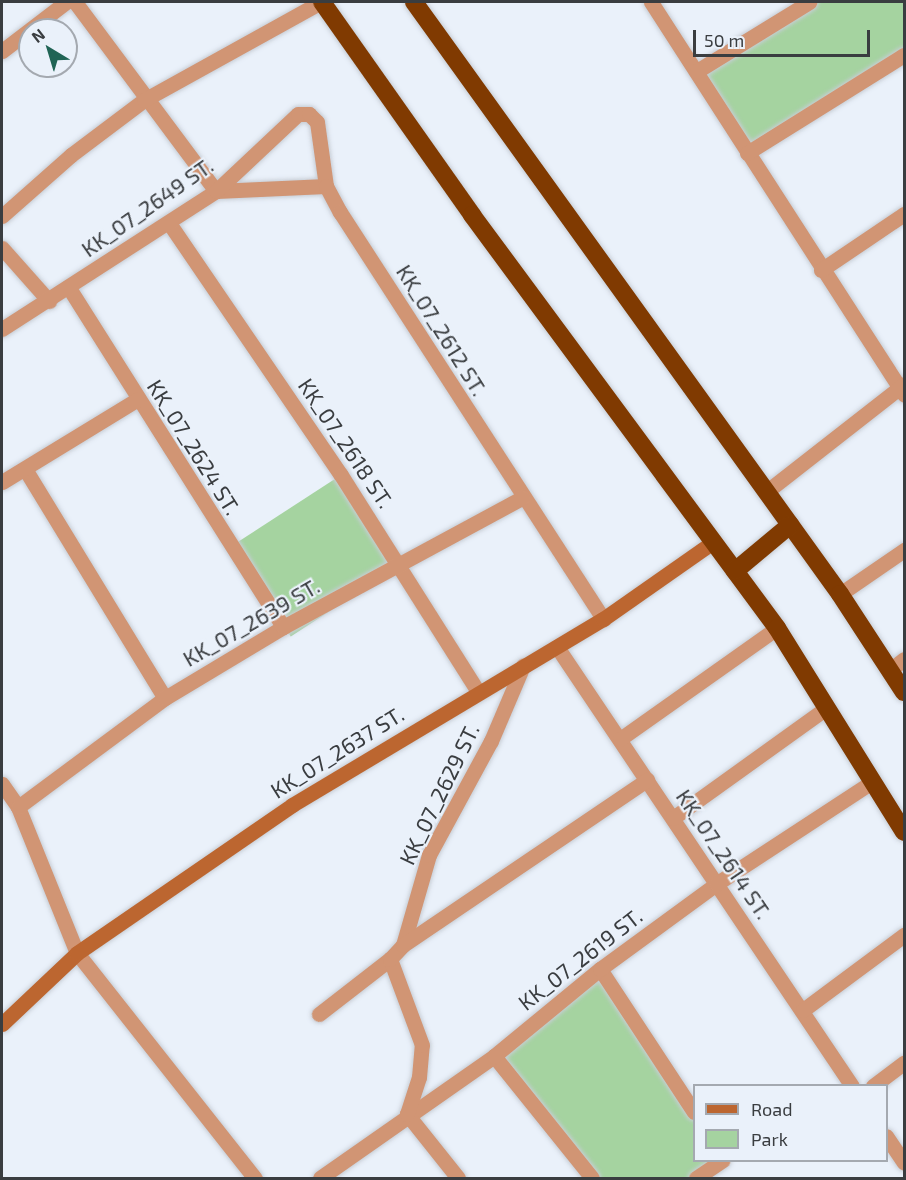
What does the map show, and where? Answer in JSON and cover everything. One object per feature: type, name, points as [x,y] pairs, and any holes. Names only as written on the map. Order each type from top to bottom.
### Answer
[{"type":"highway","points":[[321,2],[777,628],[904,832]]},
{"type":"highway","points":[[414,2],[840,594],[897,664],[904,692]]},
{"type":"highway","points":[[735,571],[790,525]]},
{"type":"street","points":[[2,51],[66,2]]},
{"type":"street","points":[[75,2],[144,100],[216,191],[326,186]]},
{"type":"street","points":[[2,216],[71,155],[144,100],[241,49],[321,2]]},
{"type":"street","points":[[651,2],[697,71],[821,270],[903,388],[766,492]]},
{"type":"street","points":[[697,71],[809,2]]},
{"type":"street","points":[[747,153],[904,55]]},
{"type":"street","name":"KK_07_2649 ST.","points":[[2,329],[170,223],[216,191],[298,114],[309,114]]},
{"type":"street","name":"KK_07_2612 ST.","points":[[309,114],[317,122],[326,186],[522,498],[603,619]]},
{"type":"street","points":[[821,270],[904,214]]},
{"type":"street","name":"KK_07_2618 ST.","points":[[170,223],[399,565],[478,692]]},
{"type":"street","points":[[2,248],[49,301]]},
{"type":"street","name":"KK_07_2624 ST.","points":[[69,288],[284,627]]},
{"type":"street","points":[[2,482],[138,399]]},
{"type":"street","points":[[25,468],[165,698]]},
{"type":"street","name":"KK_07_2639 ST.","points":[[18,807],[165,698],[284,627],[522,498]]},
{"type":"street","name":"KK_07_2637 ST.","points":[[2,1024],[77,953],[292,806],[478,692],[603,619],[713,542]]},
{"type":"street","points":[[840,594],[904,550]]},
{"type":"street","points":[[620,739],[777,628]]},
{"type":"street","name":"KK_07_2614 ST.","points":[[557,647],[674,818],[850,1084]]},
{"type":"street","name":"KK_07_2629 ST.","points":[[403,945],[429,855],[491,741],[523,666]]},
{"type":"street","points":[[674,818],[826,708]]},
{"type":"street","points":[[319,1014],[390,959],[403,945],[647,780]]},
{"type":"street","name":"KK_07_2619 ST.","points":[[320,1179],[407,1114],[494,1056],[600,969],[716,884],[872,782]]},
{"type":"street","points":[[2,784],[18,807],[77,953],[255,1179]]},
{"type":"street","points":[[803,1011],[904,935]]},
{"type":"street","points":[[390,959],[422,1046],[419,1077],[407,1114],[458,1179]]},
{"type":"street","points":[[600,969],[693,1110]]},
{"type":"street","points":[[494,1056],[592,1179]]},
{"type":"street","points":[[876,1084],[904,1063]]},
{"type":"street","points":[[888,1139],[904,1163]]},
{"type":"street","points":[[696,1179],[722,1162]]},
{"type":"green space","points":[[802,2],[904,2],[904,57],[746,152],[695,67]]},
{"type":"green space","points":[[341,475],[400,566],[291,636],[232,546]]},
{"type":"green space","points":[[600,969],[693,1110],[693,1162],[721,1162],[696,1178],[592,1178],[494,1056]]}]
